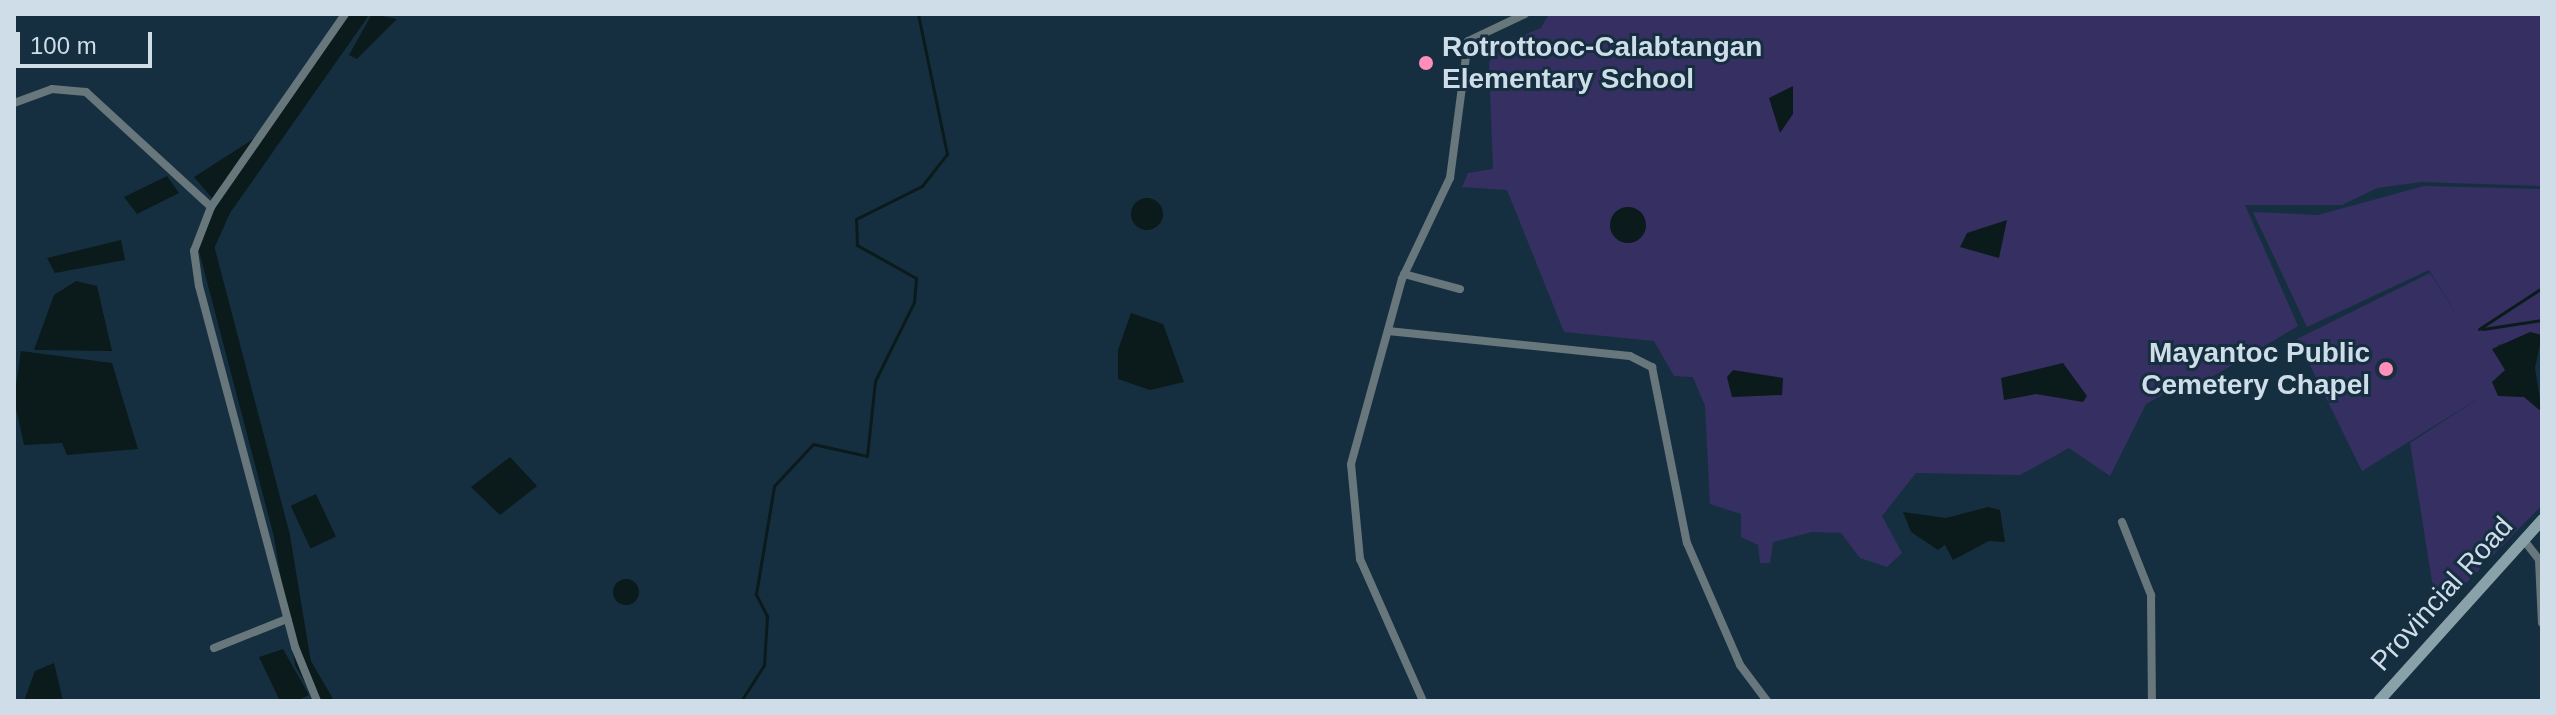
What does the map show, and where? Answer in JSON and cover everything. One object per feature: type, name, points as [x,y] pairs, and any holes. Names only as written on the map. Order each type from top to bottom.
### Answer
[{"type":"main road","name":"Provincial Road","points":[[2378,701],[2542,519]]},
{"type":"street","points":[[317,701],[287,619],[199,286],[194,251],[211,207],[345,14]]},
{"type":"street","points":[[1423,701],[1366,580],[1352,485],[1359,434],[1404,274],[1450,178],[1468,41],[1525,14]]},
{"type":"street","points":[[14,103],[52,89],[86,92],[211,207]]},
{"type":"street","points":[[1404,274],[1460,289]]},
{"type":"street","points":[[1388,331],[1630,356],[1652,367],[1687,543],[1740,665],[1767,701]]},
{"type":"street","points":[[2122,522],[2151,595],[2152,701]]},
{"type":"street","points":[[2523,539],[2540,562],[2542,623]]},
{"type":"street","points":[[214,648],[287,619]]},
{"type":"shaded area","points":[[372,14],[397,19],[357,59],[349,55]]},
{"type":"shaded area","points":[[1549,14],[2542,14],[2542,186],[2421,182],[2377,188],[2342,205],[2245,205],[2298,326],[2195,387],[2191,379],[2146,404],[2110,476],[2069,448],[2020,475],[1916,473],[1882,516],[1902,553],[1887,567],[1860,558],[1841,533],[1812,532],[1773,542],[1770,563],[1760,563],[1758,545],[1741,537],[1741,514],[1710,504],[1705,406],[1693,377],[1674,376],[1654,341],[1564,332],[1507,190],[1462,187],[1468,173],[1493,169],[1489,63],[1499,45],[1541,28]]},
{"type":"shaded area","points":[[1793,86],[1793,114],[1780,133],[1769,98]]},
{"type":"shaded area","points":[[255,138],[248,151],[212,198],[194,177]]},
{"type":"shaded area","points":[[167,176],[179,193],[137,214],[124,197]]},
{"type":"shaded area","points":[[2424,186],[2542,189],[2542,335],[2497,345],[2506,370],[2498,395],[2524,397],[2542,412],[2542,505],[2437,613],[2410,443],[2487,393],[2362,471],[2297,339],[2430,273],[2465,328],[2429,270],[2307,327],[2253,212],[2318,215]]},
{"type":"shaded area","points":[[1147,198],[1158,203],[1163,214],[1158,225],[1147,230],[1136,225],[1131,214],[1136,203]]},
{"type":"shaded area","points":[[1628,207],[1641,212],[1646,225],[1641,238],[1628,243],[1615,238],[1610,225],[1615,212]]},
{"type":"shaded area","points":[[2007,220],[1999,258],[1960,247],[1967,233]]},
{"type":"shaded area","points":[[121,240],[125,260],[55,273],[47,258]]},
{"type":"shaded area","points":[[76,281],[97,286],[112,351],[34,350],[54,295]]},
{"type":"shaded area","points":[[1131,313],[1163,324],[1184,382],[1150,390],[1118,379],[1118,350]]},
{"type":"shaded area","points":[[2530,332],[2542,335],[2535,368],[2542,412],[2524,397],[2498,396],[2492,382],[2505,370],[2492,349]]},
{"type":"shaded area","points":[[21,351],[112,363],[138,449],[67,455],[62,443],[24,445],[14,399]]},
{"type":"shaded area","points":[[2063,363],[2087,396],[2083,402],[2036,394],[2004,400],[2001,378]]},
{"type":"shaded area","points":[[1733,370],[1783,378],[1782,395],[1732,397],[1727,377]]},
{"type":"shaded area","points":[[510,457],[537,486],[500,515],[471,487]]},
{"type":"shaded area","points":[[316,494],[336,537],[310,548],[291,506]]},
{"type":"shaded area","points":[[1988,507],[2000,510],[2005,542],[1989,541],[1953,560],[1945,545],[1938,550],[1911,532],[1903,512],[1946,518]]},
{"type":"shaded area","points":[[626,579],[636,582],[639,592],[636,602],[626,605],[616,602],[613,592],[616,582]]},
{"type":"shaded area","points":[[283,649],[309,695],[296,701],[280,701],[259,657]]},
{"type":"shaded area","points":[[54,663],[63,701],[24,701],[35,671]]},
{"type":"waterway","points":[[325,701],[303,663],[282,536],[206,247],[223,209],[360,14]]},
{"type":"waterway","points":[[741,701],[764,665],[767,616],[756,594],[774,486],[813,444],[867,456],[875,381],[914,302],[916,278],[857,245],[856,219],[922,186],[947,154],[918,14]]},
{"type":"waterway","points":[[2479,329],[2542,288]]},
{"type":"waterway","points":[[2483,329],[2542,320]]},
{"type":"place","name":"Rotrottooc-Calabtangan Elementary School","points":[[1426,63]]},
{"type":"place","name":"Mayantoc Public Cemetery Chapel","points":[[2386,369]]}]
